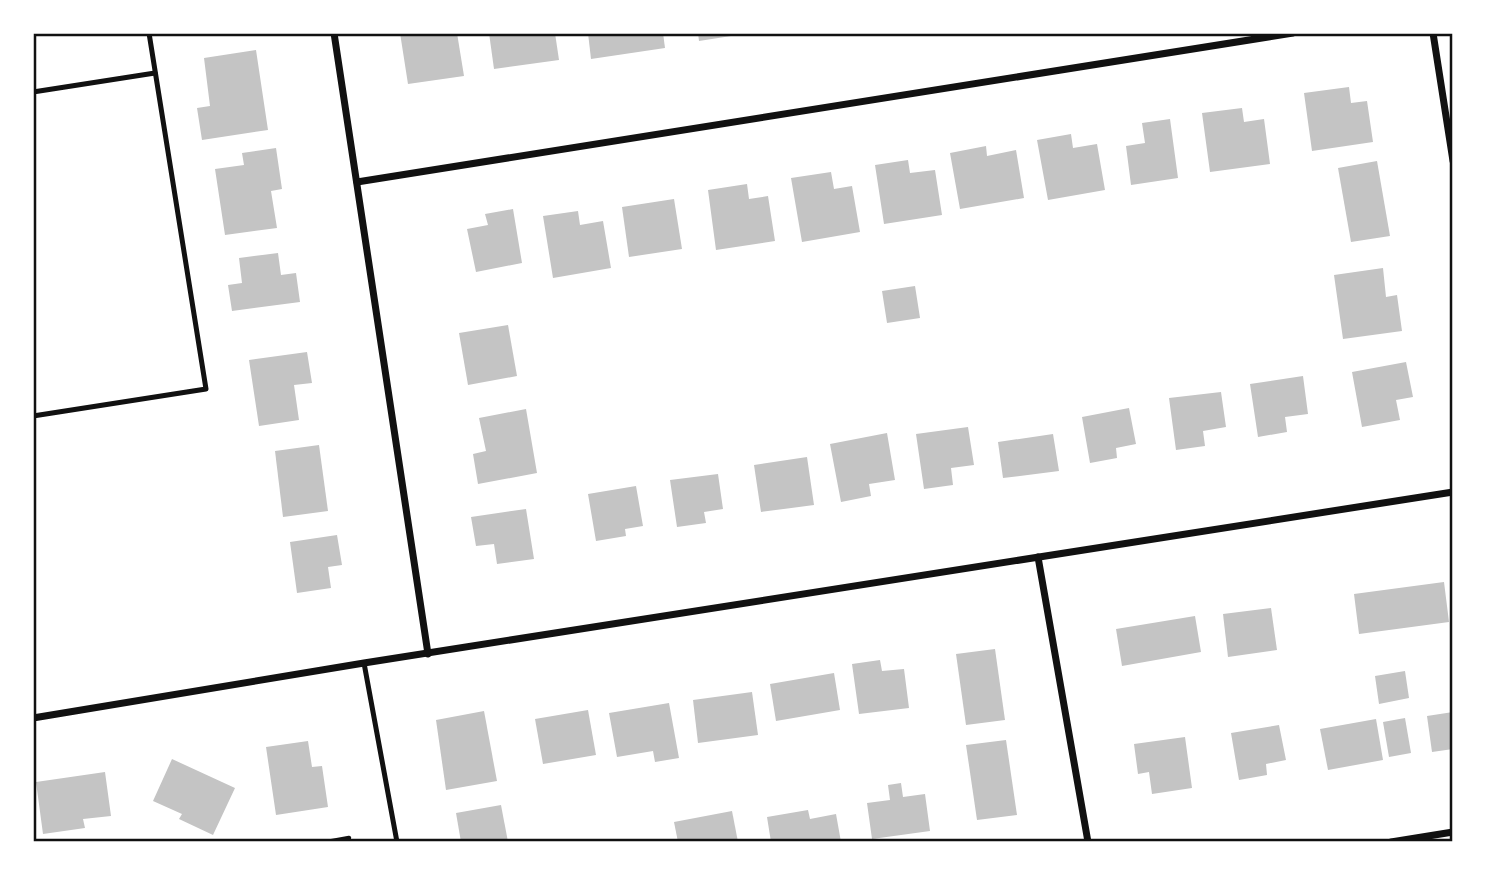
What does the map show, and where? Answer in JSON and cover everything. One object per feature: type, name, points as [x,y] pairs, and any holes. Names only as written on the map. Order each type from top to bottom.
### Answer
[{"type":"street","points":[[334,33],[428,654]]},
{"type":"street","points":[[357,181],[1293,33]]},
{"type":"street","points":[[1433,33],[1453,161]]},
{"type":"street","points":[[33,718],[364,663],[1453,492]]},
{"type":"street","points":[[1038,557],[1088,842]]},
{"type":"street","points":[[1391,842],[1453,832]]},
{"type":"lane","points":[[33,416],[206,389],[149,33]]},
{"type":"lane","points":[[33,92],[155,73]]},
{"type":"lane","points":[[364,663],[397,842]]},
{"type":"path","points":[[327,842],[349,838]]},
{"type":"building","points":[[400,33],[457,33],[464,76],[408,84]]},
{"type":"building","points":[[489,33],[555,33],[559,60],[494,69]]},
{"type":"building","points":[[588,33],[663,33],[665,48],[591,59]]},
{"type":"building","points":[[698,33],[730,33],[731,36],[699,41]]},
{"type":"building","points":[[256,50],[268,130],[202,140],[197,108],[210,106],[204,58]]},
{"type":"building","points":[[1349,87],[1351,103],[1367,101],[1373,142],[1312,151],[1304,93]]},
{"type":"building","points":[[1242,108],[1244,122],[1264,119],[1270,164],[1210,172],[1202,113]]},
{"type":"building","points":[[1170,119],[1178,178],[1131,185],[1126,146],[1145,143],[1142,123]]},
{"type":"building","points":[[1071,134],[1073,148],[1097,144],[1105,190],[1048,200],[1037,140]]},
{"type":"building","points":[[986,146],[987,156],[1016,150],[1024,198],[960,209],[950,153]]},
{"type":"building","points":[[276,148],[282,189],[271,191],[277,228],[225,235],[215,169],[244,165],[242,153]]},
{"type":"building","points":[[908,160],[910,173],[935,170],[942,215],[884,224],[875,165]]},
{"type":"building","points":[[1377,161],[1390,236],[1351,242],[1338,168]]},
{"type":"building","points":[[831,172],[834,189],[852,186],[860,232],[802,242],[791,178]]},
{"type":"building","points":[[747,184],[749,199],[768,196],[775,241],[716,250],[708,190]]},
{"type":"building","points":[[674,199],[682,249],[629,257],[622,207]]},
{"type":"building","points":[[513,209],[522,263],[476,272],[467,229],[488,225],[485,214]]},
{"type":"building","points":[[578,211],[580,225],[603,221],[611,268],[553,278],[543,216]]},
{"type":"building","points":[[278,253],[281,275],[296,273],[300,302],[232,311],[228,285],[242,283],[239,258]]},
{"type":"building","points":[[1383,268],[1386,297],[1397,295],[1402,331],[1343,339],[1334,275]]},
{"type":"building","points":[[915,286],[920,318],[887,323],[882,291]]},
{"type":"building","points":[[508,325],[517,376],[468,385],[459,333]]},
{"type":"building","points":[[307,352],[312,383],[294,385],[299,420],[259,426],[249,360]]},
{"type":"building","points":[[1406,362],[1413,397],[1396,400],[1400,420],[1362,427],[1352,372]]},
{"type":"building","points":[[1303,376],[1308,414],[1285,417],[1287,432],[1258,437],[1250,384]]},
{"type":"building","points":[[1221,392],[1226,427],[1203,431],[1205,446],[1176,450],[1169,398]]},
{"type":"building","points":[[1129,408],[1136,444],[1116,448],[1117,458],[1090,463],[1082,417]]},
{"type":"building","points":[[526,409],[537,473],[478,484],[473,454],[486,451],[479,418]]},
{"type":"building","points":[[968,427],[974,465],[951,468],[953,485],[924,489],[916,434]]},
{"type":"building","points":[[887,433],[895,480],[869,484],[871,496],[841,502],[830,444]]},
{"type":"building","points":[[1053,434],[1059,471],[1003,478],[998,442]]},
{"type":"building","points":[[319,445],[328,511],[283,517],[275,451]]},
{"type":"building","points":[[807,457],[814,505],[761,512],[754,465]]},
{"type":"building","points":[[718,474],[723,509],[704,512],[706,523],[677,527],[670,480]]},
{"type":"building","points":[[636,486],[643,526],[625,529],[626,536],[596,541],[588,494]]},
{"type":"building","points":[[526,509],[534,559],[497,564],[494,544],[476,546],[471,517]]},
{"type":"building","points":[[337,535],[342,565],[328,567],[331,588],[297,593],[290,542]]},
{"type":"building","points":[[1444,582],[1449,622],[1359,634],[1354,594]]},
{"type":"building","points":[[1271,608],[1277,650],[1228,657],[1223,614]]},
{"type":"building","points":[[1195,616],[1201,652],[1122,666],[1116,629]]},
{"type":"building","points":[[995,649],[1005,720],[966,725],[956,654]]},
{"type":"building","points":[[880,660],[882,671],[904,669],[909,708],[859,714],[852,664]]},
{"type":"building","points":[[1405,671],[1409,698],[1379,704],[1375,676]]},
{"type":"building","points":[[834,673],[840,710],[776,721],[770,684]]},
{"type":"building","points":[[752,692],[758,735],[698,743],[693,700]]},
{"type":"building","points":[[669,703],[679,758],[655,762],[653,751],[617,757],[609,713]]},
{"type":"building","points":[[588,710],[596,755],[543,764],[535,719]]},
{"type":"building","points":[[484,711],[497,781],[446,790],[436,720]]},
{"type":"building","points":[[1453,712],[1453,749],[1432,752],[1427,716]]},
{"type":"building","points":[[1405,718],[1411,753],[1389,757],[1383,722]]},
{"type":"building","points":[[1376,719],[1383,760],[1328,770],[1320,729]]},
{"type":"building","points":[[1279,725],[1286,760],[1266,764],[1267,775],[1239,780],[1231,733]]},
{"type":"building","points":[[1185,737],[1192,788],[1152,794],[1149,772],[1138,774],[1134,744]]},
{"type":"building","points":[[1006,740],[1017,815],[977,820],[966,745]]},
{"type":"building","points":[[308,741],[312,767],[322,766],[328,807],[276,815],[266,747]]},
{"type":"building","points":[[172,759],[235,788],[213,835],[179,819],[182,814],[153,801]]},
{"type":"building","points":[[105,772],[111,816],[83,819],[85,828],[43,834],[36,782]]},
{"type":"building","points":[[901,783],[903,797],[925,794],[930,831],[872,839],[867,803],[890,800],[888,785]]},
{"type":"building","points":[[501,805],[508,842],[461,842],[456,813]]},
{"type":"building","points":[[808,810],[810,819],[836,814],[841,842],[771,842],[767,817]]},
{"type":"building","points":[[732,811],[738,842],[678,842],[674,822]]}]
